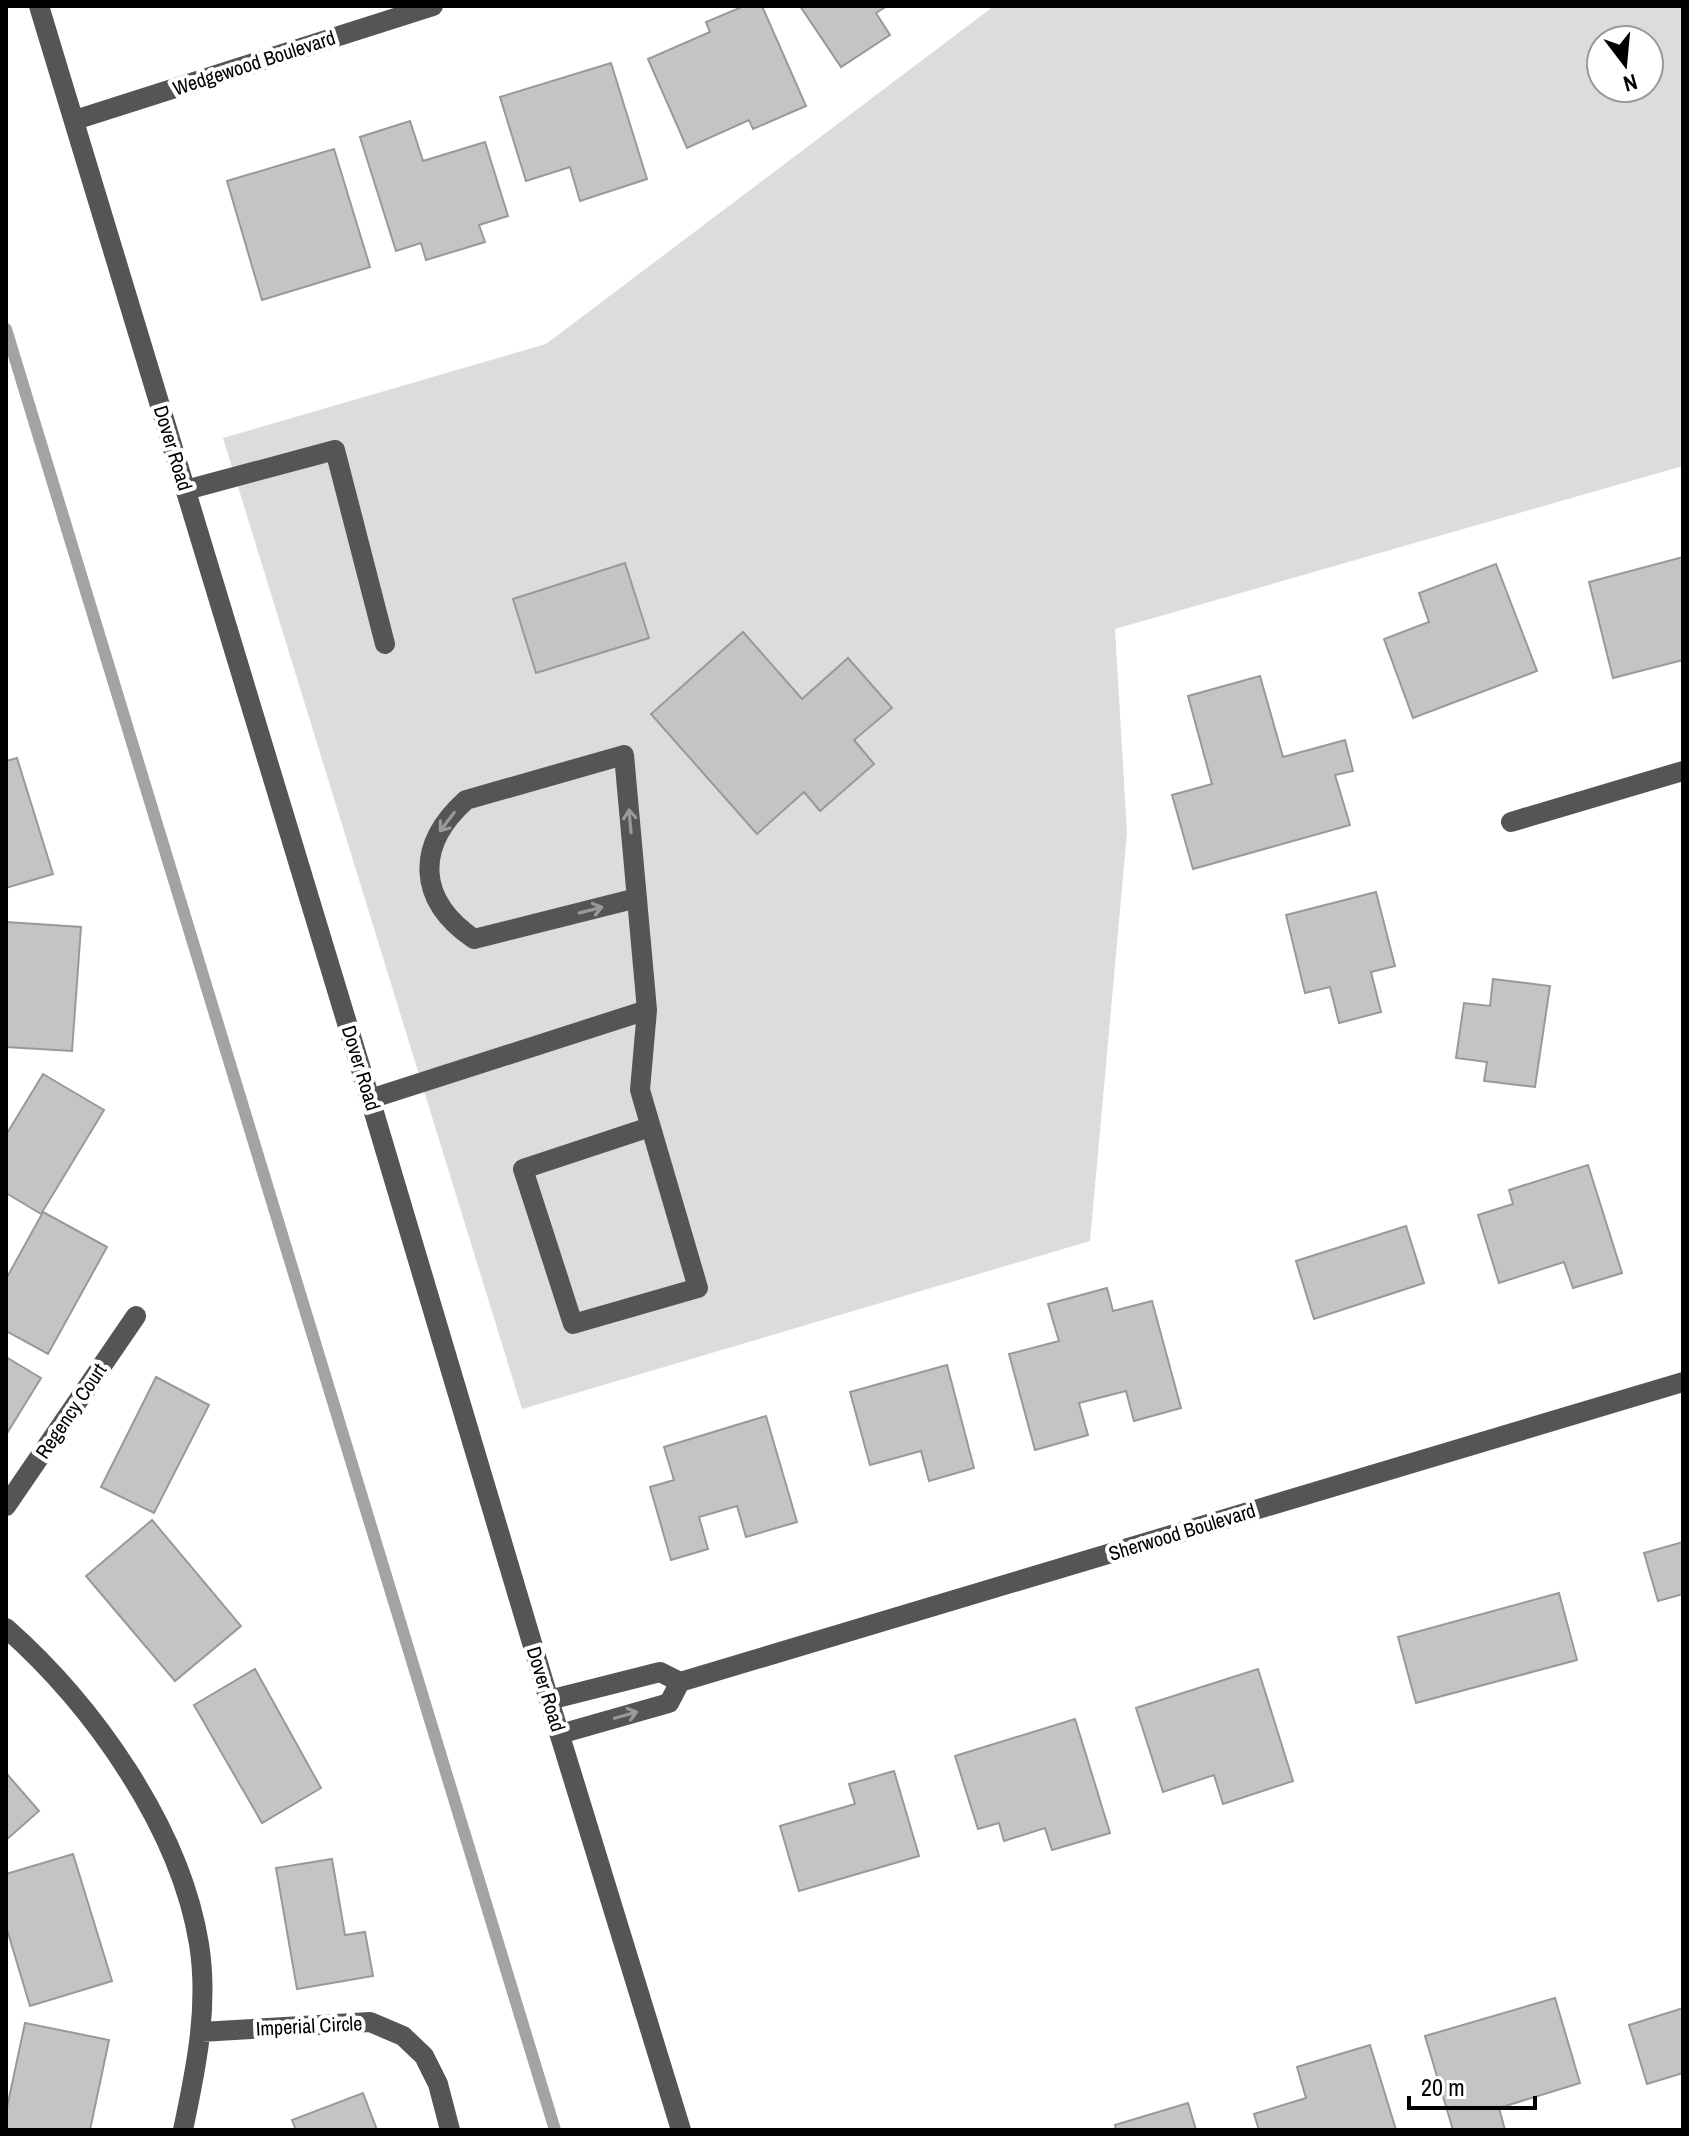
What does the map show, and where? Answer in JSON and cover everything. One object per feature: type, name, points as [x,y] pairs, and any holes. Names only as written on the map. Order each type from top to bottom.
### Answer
[{"type":"street","name":"Dover Road","points":[[39,6],[681,2130]]},
{"type":"street","name":"Wedgewood Boulevard","points":[[75,120],[433,6]]},
{"type":"street","points":[[186,490],[335,450],[385,644]]},
{"type":"street","points":[[637,898],[474,939],[454,926],[440,907],[431,884],[430,861],[435,837],[448,816],[466,800],[624,755],[637,898],[647,1010],[640,1090],[698,1288],[573,1324],[523,1169],[650,1127]]},
{"type":"street","points":[[1511,822],[1683,771]]},
{"type":"street","points":[[370,1099],[647,1010]]},
{"type":"street","name":"Regency Court","points":[[6,1506],[136,1316]]},
{"type":"street","name":"Sherwood Boulevard","points":[[549,1700],[660,1672],[680,1682],[1683,1382]]},
{"type":"street","points":[[6,1628],[71,1695],[130,1775],[163,1830],[185,1886],[199,1944],[201,2032],[183,2130]]},
{"type":"street","name":"Sherwood Boulevard","points":[[560,1734],[669,1703],[680,1682]]},
{"type":"street","name":"Imperial Circle","points":[[201,2032],[370,2022],[403,2036],[424,2056],[438,2084],[450,2130]]},
{"type":"shaded area","points":[[994,6],[1683,6],[1683,466],[1115,629],[1127,833],[1090,1241],[522,1409],[223,438],[546,344]]},
{"type":"building","points":[[744,6],[762,6],[806,106],[753,129],[749,120],[687,148],[648,59],[710,32],[706,22]]},
{"type":"building","points":[[800,6],[887,6],[876,13],[890,35],[841,67]]},
{"type":"building","points":[[611,63],[647,179],[580,201],[570,167],[526,181],[500,97]]},
{"type":"building","points":[[410,121],[423,161],[485,142],[508,216],[479,225],[485,242],[426,260],[421,243],[396,251],[360,137]]},
{"type":"building","points":[[334,149],[370,267],[262,300],[227,181]]},
{"type":"building","points":[[1683,557],[1683,660],[1613,678],[1589,582]]},
{"type":"building","points":[[625,563],[649,638],[536,673],[513,599]]},
{"type":"building","points":[[1496,564],[1537,671],[1413,718],[1384,639],[1429,622],[1419,593]]},
{"type":"building","points":[[743,632],[802,699],[848,658],[892,708],[854,740],[874,764],[820,811],[804,792],[757,834],[651,714]]},
{"type":"building","points":[[1260,676],[1283,757],[1345,740],[1353,771],[1335,775],[1350,825],[1193,869],[1172,795],[1212,784],[1188,696]]},
{"type":"building","points":[[17,758],[53,874],[6,888],[6,761]]},
{"type":"building","points":[[1376,892],[1395,966],[1371,972],[1381,1012],[1339,1023],[1330,987],[1305,993],[1286,915]]},
{"type":"building","points":[[6,922],[81,927],[72,1051],[6,1047]]},
{"type":"building","points":[[1493,979],[1550,986],[1535,1087],[1484,1081],[1487,1062],[1456,1058],[1464,1003],[1490,1006]]},
{"type":"building","points":[[43,1074],[104,1110],[41,1214],[6,1193],[6,1135]]},
{"type":"building","points":[[1588,1165],[1622,1273],[1573,1288],[1564,1262],[1499,1283],[1478,1215],[1513,1204],[1509,1190]]},
{"type":"building","points":[[43,1212],[107,1247],[48,1354],[6,1331],[6,1279]]},
{"type":"building","points":[[1406,1226],[1424,1283],[1314,1319],[1296,1261]]},
{"type":"building","points":[[1107,1288],[1113,1311],[1152,1301],[1181,1408],[1134,1421],[1126,1391],[1079,1403],[1088,1435],[1035,1450],[1009,1354],[1059,1341],[1048,1304]]},
{"type":"building","points":[[6,1357],[41,1378],[6,1435]]},
{"type":"building","points":[[947,1365],[974,1468],[929,1481],[921,1451],[870,1465],[850,1392]]},
{"type":"building","points":[[156,1377],[209,1405],[154,1513],[101,1487]]},
{"type":"building","points":[[766,1416],[797,1522],[746,1537],[737,1506],[699,1517],[708,1549],[671,1560],[650,1487],[674,1480],[664,1447]]},
{"type":"building","points":[[152,1520],[241,1626],[175,1681],[86,1576]]},
{"type":"building","points":[[1683,1542],[1683,1594],[1658,1601],[1644,1553]]},
{"type":"building","points":[[1559,1593],[1577,1660],[1416,1703],[1398,1637]]},
{"type":"building","points":[[255,1669],[321,1788],[262,1823],[194,1705]]},
{"type":"building","points":[[1258,1669],[1293,1781],[1223,1804],[1214,1775],[1163,1792],[1136,1708]]},
{"type":"building","points":[[1075,1719],[1110,1833],[1052,1850],[1045,1828],[1004,1841],[999,1823],[978,1829],[955,1756]]},
{"type":"building","points":[[894,1771],[919,1856],[799,1891],[780,1826],[855,1804],[849,1784]]},
{"type":"building","points":[[6,1773],[39,1811],[6,1840]]},
{"type":"building","points":[[73,1854],[112,1981],[30,2006],[6,1926],[6,1874]]},
{"type":"building","points":[[332,1859],[345,1935],[365,1932],[373,1976],[297,1989],[276,1868]]},
{"type":"building","points":[[1555,1998],[1580,2083],[1499,2108],[1505,2130],[1453,2130],[1425,2036]]},
{"type":"building","points":[[1683,2008],[1683,2073],[1647,2084],[1629,2025]]},
{"type":"building","points":[[25,2023],[109,2040],[90,2130],[6,2130],[6,2112]]},
{"type":"building","points":[[1370,2045],[1396,2130],[1259,2130],[1254,2114],[1306,2098],[1297,2067]]},
{"type":"building","points":[[363,2093],[377,2130],[296,2130],[292,2120]]},
{"type":"building","points":[[1188,2103],[1196,2130],[1116,2130],[1115,2125]]},
{"type":"waterway","points":[[6,329],[555,2130]]}]
